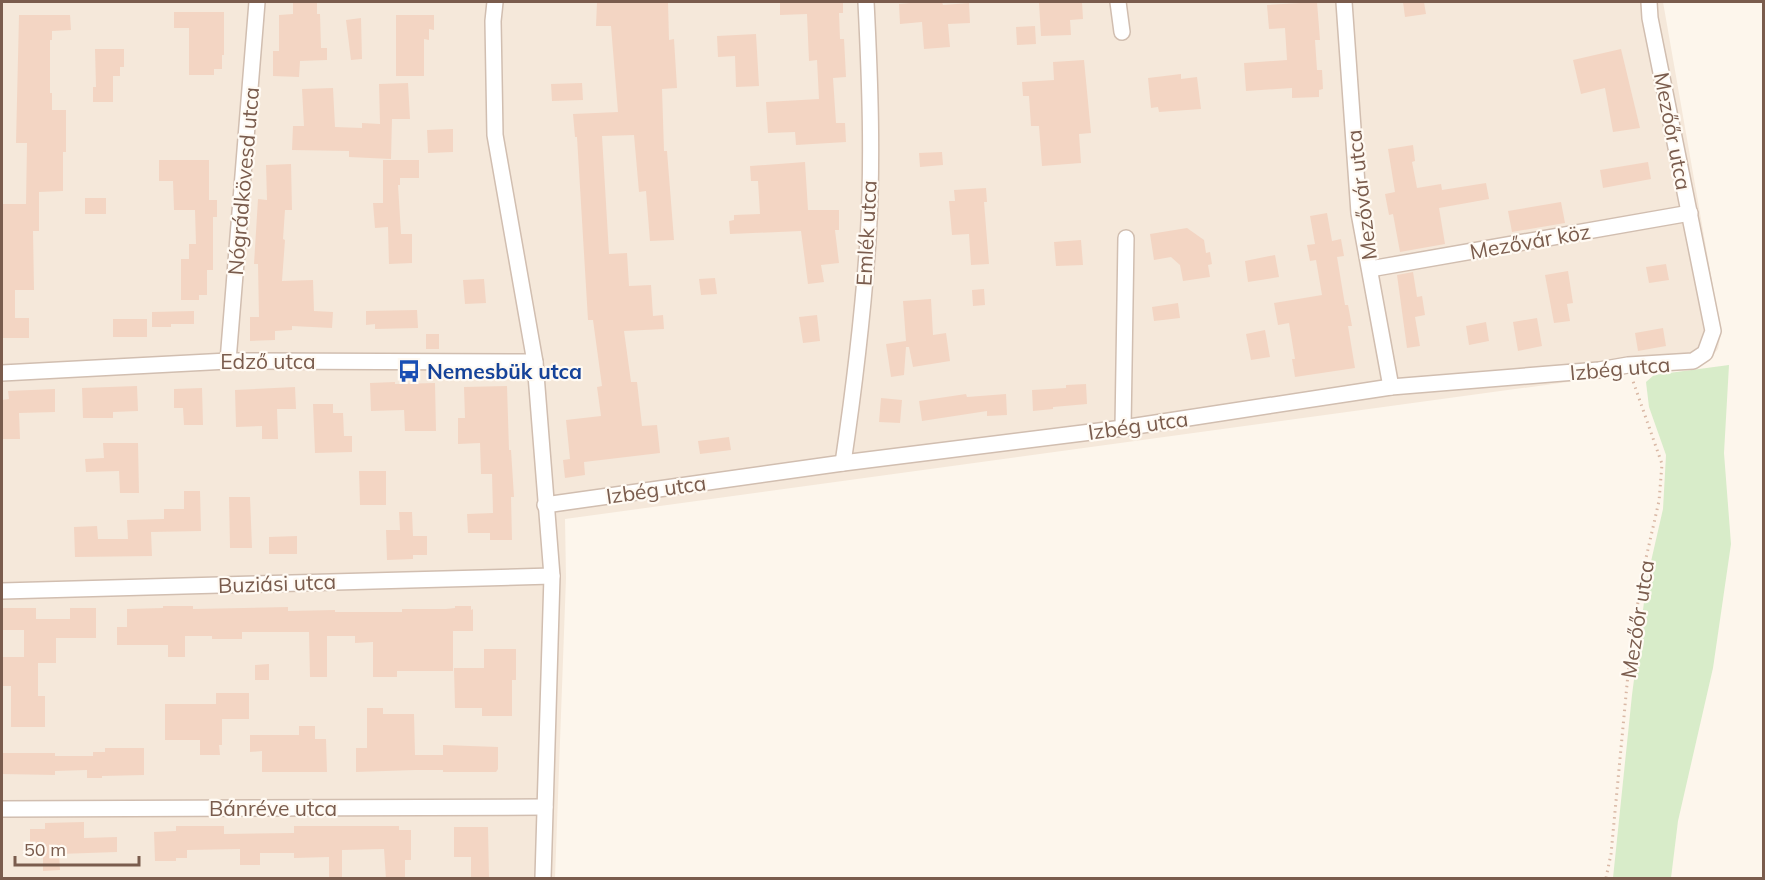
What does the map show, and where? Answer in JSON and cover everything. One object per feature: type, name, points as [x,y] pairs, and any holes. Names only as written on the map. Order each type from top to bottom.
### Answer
[{"type":"street","name":"Nógrádkövesd utca","points":[[228,361],[257,2]]},
{"type":"street","points":[[495,2],[493,21],[495,135],[535,362],[552,576],[543,879]]},
{"type":"street","name":"Emlék utca","points":[[843,463],[860,328],[868,239],[870,122],[866,2]]},
{"type":"street","points":[[1118,2],[1122,32]]},
{"type":"street","name":"Mezővár utca","points":[[1344,2],[1359,213],[1391,387]]},
{"type":"street","name":"Mezőőr utca","points":[[1649,2],[1650,18],[1713,331]]},
{"type":"street","name":"Mezővár köz","points":[[1370,269],[1690,213]]},
{"type":"street","points":[[1123,428],[1125,238]]},
{"type":"street","name":"Izbég utca","points":[[545,505],[843,463],[1123,428],[1391,387],[1693,361],[1705,353],[1713,331]]},
{"type":"street","name":"Edző utca","points":[[2,374],[228,361],[535,362]]},
{"type":"street","name":"Buziási utca","points":[[2,591],[552,576]]},
{"type":"street","name":"Bánréve utca","points":[[2,809],[545,807]]},
{"type":"path","name":"Mezőőr utca","points":[[1606,879],[1611,854],[1628,674],[1641,579],[1659,501],[1662,464],[1628,365]]},
{"type":"shaded area","points":[[2,2],[1663,2],[1721,333],[1718,349],[1706,363],[565,519],[566,578],[555,878],[2,878]]},
{"type":"green space","points":[[1729,365],[1724,453],[1731,544],[1713,668],[1678,821],[1671,878],[1613,878],[1647,579],[1663,509],[1666,455],[1649,407],[1646,382],[1654,375]]},
{"type":"building","points":[[293,2],[317,2],[317,14],[320,14],[321,48],[327,48],[327,60],[300,61],[299,77],[273,76],[273,51],[279,51],[279,15],[293,14]]},
{"type":"building","points":[[597,2],[668,2],[669,40],[674,39],[677,88],[662,89],[664,151],[667,151],[674,240],[650,241],[646,191],[639,192],[634,135],[602,136],[609,254],[627,253],[629,286],[651,285],[653,316],[663,315],[664,329],[624,331],[631,382],[637,382],[642,426],[657,425],[660,453],[584,462],[585,475],[565,478],[563,460],[570,459],[566,420],[601,416],[597,387],[602,386],[593,320],[588,320],[577,137],[575,137],[573,114],[618,112],[611,26],[596,26]]},
{"type":"building","points":[[780,2],[843,2],[843,13],[839,13],[840,39],[844,39],[846,77],[833,78],[836,123],[845,123],[846,142],[796,145],[795,132],[768,133],[766,102],[819,99],[817,60],[809,61],[807,14],[780,15]]},
{"type":"building","points":[[942,2],[943,5],[969,3],[970,23],[948,24],[950,47],[924,49],[922,22],[900,24],[899,4]]},
{"type":"building","points":[[1082,2],[1083,19],[1070,20],[1071,35],[1041,36],[1039,3]]},
{"type":"building","points":[[1317,2],[1320,40],[1315,40],[1317,70],[1322,70],[1323,89],[1319,90],[1319,97],[1292,98],[1292,88],[1246,91],[1244,63],[1287,60],[1285,28],[1269,29],[1267,5]]},
{"type":"building","points":[[1403,2],[1424,2],[1426,14],[1405,17]]},
{"type":"building","points":[[174,12],[224,12],[222,69],[214,69],[214,75],[189,75],[189,28],[174,28]]},
{"type":"building","points":[[19,15],[70,15],[71,30],[52,31],[52,40],[50,40],[52,110],[66,110],[66,152],[63,152],[63,191],[39,192],[39,231],[33,231],[34,290],[15,290],[15,318],[29,318],[29,338],[2,338],[2,204],[26,204],[27,143],[16,143]]},
{"type":"building","points":[[396,15],[434,15],[434,30],[429,29],[429,40],[424,39],[424,76],[396,76]]},
{"type":"building","points":[[361,18],[362,59],[351,60],[346,20]]},
{"type":"building","points":[[1035,26],[1036,44],[1017,45],[1016,27]]},
{"type":"building","points":[[756,34],[759,86],[736,87],[735,56],[718,57],[717,36]]},
{"type":"building","points":[[95,49],[124,49],[124,67],[120,67],[120,76],[113,76],[113,102],[93,102],[93,87],[96,87]]},
{"type":"building","points":[[1621,49],[1640,128],[1613,132],[1605,88],[1581,94],[1573,60]]},
{"type":"building","points":[[1084,60],[1091,133],[1079,134],[1081,163],[1042,166],[1039,126],[1031,126],[1029,96],[1023,96],[1022,82],[1054,80],[1053,62]]},
{"type":"building","points":[[1181,74],[1181,79],[1197,77],[1201,109],[1159,112],[1158,107],[1151,108],[1148,78]]},
{"type":"building","points":[[408,83],[410,119],[392,119],[391,159],[349,157],[349,151],[292,150],[293,126],[304,126],[302,89],[333,88],[335,127],[362,128],[362,123],[380,124],[379,84]]},
{"type":"building","points":[[582,83],[583,100],[552,101],[551,84]]},
{"type":"building","points":[[453,129],[453,152],[428,153],[427,130]]},
{"type":"building","points":[[1413,145],[1415,161],[1412,162],[1417,188],[1441,184],[1442,190],[1486,183],[1489,199],[1439,208],[1445,244],[1400,252],[1393,214],[1389,215],[1385,194],[1395,192],[1388,149]]},
{"type":"building","points":[[942,152],[943,165],[920,167],[919,153]]},
{"type":"building","points":[[159,160],[209,160],[209,200],[217,200],[217,217],[213,217],[213,270],[207,270],[207,295],[199,295],[199,300],[181,300],[181,259],[189,259],[189,244],[196,244],[195,210],[174,210],[173,181],[159,181]]},
{"type":"building","points":[[383,160],[419,160],[419,178],[400,178],[400,185],[398,185],[401,234],[412,234],[412,263],[389,264],[388,227],[375,228],[373,203],[383,203]]},
{"type":"building","points":[[805,162],[808,210],[839,210],[839,230],[835,230],[839,263],[821,265],[824,282],[808,284],[801,231],[730,234],[729,221],[734,220],[734,215],[760,214],[758,181],[751,181],[750,166]]},
{"type":"building","points":[[1648,162],[1651,179],[1603,188],[1600,170]]},
{"type":"building","points":[[291,164],[292,210],[285,210],[282,281],[313,280],[314,311],[333,312],[332,328],[292,326],[292,330],[275,331],[275,340],[250,341],[250,317],[259,317],[258,264],[254,264],[258,199],[267,200],[266,165]]},
{"type":"building","points":[[986,188],[987,202],[984,202],[989,264],[971,265],[969,234],[952,235],[949,201],[955,201],[954,190]]},
{"type":"building","points":[[85,198],[106,198],[106,214],[85,214]]},
{"type":"building","points":[[1561,202],[1565,223],[1512,232],[1508,211]]},
{"type":"building","points":[[1327,213],[1332,241],[1341,239],[1344,256],[1337,257],[1345,305],[1348,305],[1352,326],[1348,326],[1355,368],[1295,377],[1292,359],[1295,359],[1289,323],[1278,325],[1274,303],[1322,295],[1316,260],[1310,261],[1307,245],[1315,244],[1310,216]]},
{"type":"building","points":[[1187,228],[1204,240],[1206,253],[1210,252],[1212,264],[1208,265],[1210,277],[1183,281],[1180,265],[1171,257],[1154,260],[1150,234]]},
{"type":"building","points":[[1081,240],[1083,265],[1056,266],[1054,242]]},
{"type":"building","points":[[1275,255],[1279,277],[1248,282],[1245,261]]},
{"type":"building","points":[[1666,264],[1669,280],[1649,283],[1646,267]]},
{"type":"building","points":[[1568,271],[1573,303],[1567,304],[1570,321],[1554,323],[1545,275]]},
{"type":"building","points":[[1413,272],[1417,297],[1422,296],[1425,315],[1415,317],[1420,346],[1407,348],[1397,275]]},
{"type":"building","points":[[715,278],[717,294],[701,295],[699,279]]},
{"type":"building","points":[[484,279],[486,303],[465,304],[463,280]]},
{"type":"building","points":[[984,289],[985,305],[973,306],[972,290]]},
{"type":"building","points":[[931,299],[933,335],[946,333],[950,361],[913,367],[909,347],[906,347],[904,375],[891,377],[886,344],[906,341],[903,301]]},
{"type":"building","points":[[1178,303],[1180,318],[1154,321],[1152,307]]},
{"type":"building","points":[[417,310],[418,328],[375,329],[375,324],[366,325],[366,311]]},
{"type":"building","points":[[194,311],[194,324],[152,327],[152,312]]},
{"type":"building","points":[[817,315],[820,341],[803,343],[799,317]]},
{"type":"building","points":[[1537,318],[1542,346],[1518,351],[1513,322]]},
{"type":"building","points":[[113,319],[147,319],[147,337],[113,337]]},
{"type":"building","points":[[1486,322],[1489,341],[1469,345],[1466,326]]},
{"type":"building","points":[[1663,328],[1666,346],[1638,351],[1635,333]]},
{"type":"building","points":[[1265,330],[1270,357],[1251,360],[1246,334]]},
{"type":"building","points":[[426,334],[439,334],[439,349],[426,349]]},
{"type":"building","points":[[395,382],[395,384],[435,383],[436,431],[405,431],[404,410],[371,411],[370,383]]},
{"type":"building","points":[[1086,384],[1087,404],[1033,411],[1032,390]]},
{"type":"building","points":[[137,386],[138,411],[113,412],[113,418],[83,418],[82,388]]},
{"type":"building","points":[[507,386],[509,450],[511,450],[514,497],[511,497],[512,540],[490,540],[490,533],[468,533],[467,514],[493,513],[492,474],[481,474],[480,443],[458,444],[458,418],[465,418],[464,387]]},
{"type":"building","points":[[295,387],[296,409],[277,409],[278,439],[262,439],[262,426],[236,427],[235,390]]},
{"type":"building","points":[[202,388],[203,425],[184,425],[183,408],[174,408],[174,389]]},
{"type":"building","points":[[55,389],[55,412],[19,413],[20,439],[2,439],[2,400],[9,399],[8,391]]},
{"type":"building","points":[[966,394],[967,397],[1006,394],[1007,415],[987,416],[987,411],[922,421],[919,401]]},
{"type":"building","points":[[881,398],[902,400],[900,423],[879,422]]},
{"type":"building","points":[[313,404],[333,404],[333,413],[343,413],[344,436],[352,436],[352,452],[315,453]]},
{"type":"building","points":[[729,437],[731,450],[700,454],[698,441]]},
{"type":"building","points":[[103,443],[138,443],[139,493],[120,493],[119,471],[86,472],[85,459],[104,458]]},
{"type":"building","points":[[359,471],[386,471],[386,505],[360,505]]},
{"type":"building","points":[[184,491],[200,491],[201,531],[151,532],[152,556],[75,557],[74,527],[97,526],[98,539],[128,539],[127,520],[164,519],[164,509],[184,509]]},
{"type":"building","points":[[229,497],[250,497],[252,548],[230,548]]},
{"type":"building","points":[[399,512],[412,512],[413,536],[427,536],[427,555],[413,555],[413,559],[387,560],[386,530],[400,530]]},
{"type":"building","points":[[297,536],[297,554],[269,554],[269,537]]},
{"type":"building","points":[[163,606],[193,606],[193,609],[288,607],[288,611],[402,612],[402,609],[446,609],[455,608],[455,606],[471,606],[473,631],[453,631],[453,671],[397,671],[397,677],[373,677],[373,642],[355,643],[355,636],[327,636],[327,677],[310,677],[309,632],[242,632],[242,639],[185,636],[185,657],[168,657],[168,645],[117,645],[117,627],[127,627],[127,609],[163,608]]},
{"type":"building","points":[[2,608],[36,608],[36,619],[70,619],[70,608],[96,608],[96,638],[56,638],[56,663],[38,663],[38,696],[45,696],[45,727],[11,727],[11,686],[2,686],[2,657],[24,657],[24,630],[2,630]]},
{"type":"building","points":[[484,649],[516,649],[516,680],[512,680],[512,716],[482,716],[482,708],[455,708],[454,668],[484,668]]},
{"type":"building","points":[[269,664],[269,680],[255,680],[255,665]]},
{"type":"building","points":[[216,693],[249,693],[249,719],[222,719],[220,755],[200,755],[200,740],[165,740],[165,704],[216,704]]},
{"type":"building","points":[[367,708],[383,708],[383,714],[414,714],[415,755],[443,755],[443,745],[498,747],[498,769],[496,772],[415,770],[356,772],[356,748],[367,748]]},
{"type":"building","points":[[299,726],[315,726],[315,739],[326,739],[327,772],[262,772],[262,751],[250,752],[250,735],[299,735]]},
{"type":"building","points":[[105,748],[144,748],[144,775],[87,778],[87,770],[55,771],[55,775],[2,774],[2,753],[93,756],[93,752],[105,752]]},
{"type":"building","points":[[84,822],[84,838],[117,837],[117,852],[59,854],[60,870],[43,871],[43,844],[30,844],[30,829],[45,829],[45,823]]},
{"type":"building","points":[[176,826],[224,826],[224,834],[294,833],[294,826],[399,826],[399,830],[411,830],[411,860],[405,860],[405,879],[386,879],[384,849],[342,850],[342,879],[329,879],[329,857],[294,858],[294,853],[260,853],[260,865],[240,865],[240,849],[187,850],[187,858],[176,858],[176,861],[155,861],[154,832],[176,831]]},
{"type":"building","points":[[454,827],[488,827],[489,879],[471,879],[471,857],[454,857]]},
{"type":"place","name":"Nemesbük utca","points":[[409,371]]}]
